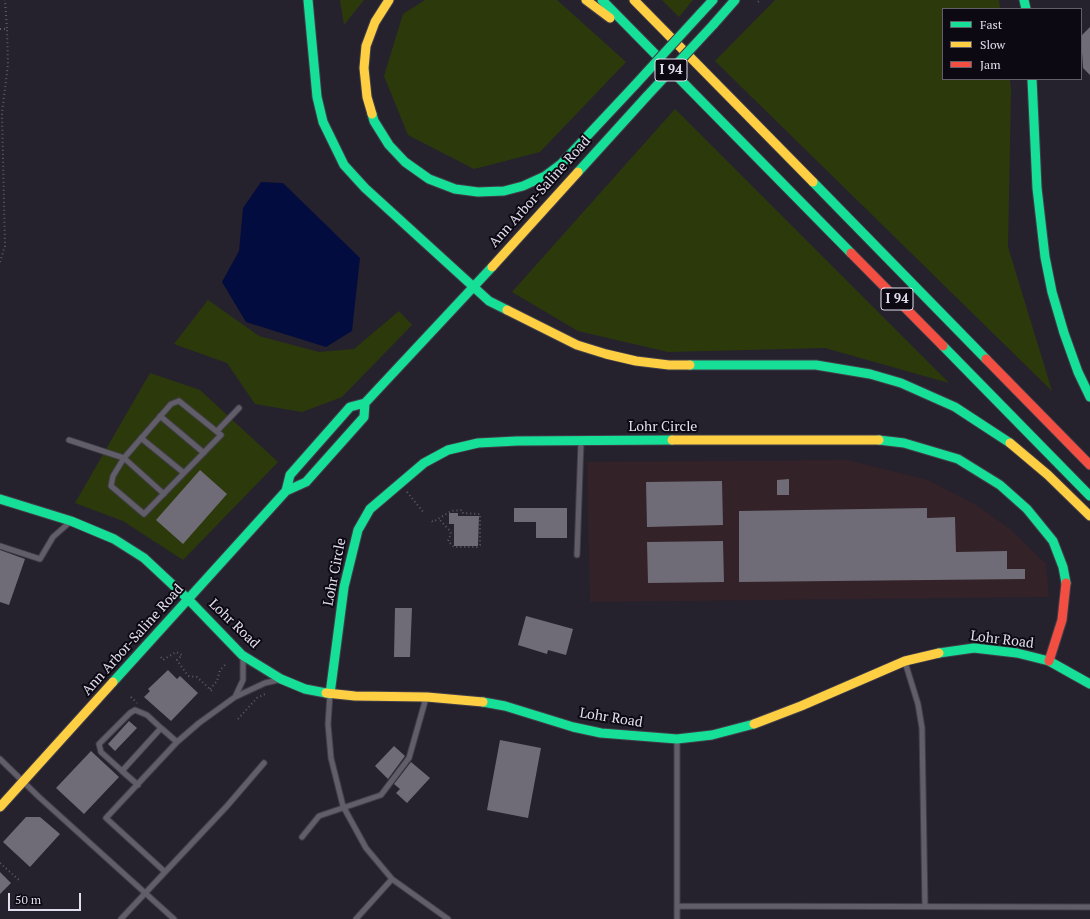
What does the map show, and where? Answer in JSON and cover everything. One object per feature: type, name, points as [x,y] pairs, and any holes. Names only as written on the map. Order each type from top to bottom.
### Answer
[{"type":"main road","points":[[308,0],[317,97],[323,122],[344,165],[365,188],[489,301],[577,345],[636,361],[669,365],[816,365],[870,374],[901,383],[955,407],[1001,436],[1048,475],[1090,516]]},
{"type":"main road","points":[[389,0],[375,22],[366,46],[364,68],[367,97],[374,121],[389,145],[405,162],[429,179],[455,189],[478,192],[504,191],[523,186],[545,176],[561,164],[713,0]]},
{"type":"main road","points":[[586,0],[639,38]]},
{"type":"main road","name":"I 94","points":[[602,0],[1090,496]]},
{"type":"main road","name":"I 94","points":[[634,0],[1090,465]]},
{"type":"main road","name":"Ann Arbor-Saline Road","points":[[286,491],[290,475],[346,410],[350,407],[365,402],[474,288],[735,0]]},
{"type":"main road","points":[[1032,80],[1037,188],[1045,257],[1052,292],[1064,334],[1078,372],[1090,397]]},
{"type":"main road","name":"Ann Arbor-Saline Road","points":[[0,807],[189,600],[286,491],[306,482],[364,417],[365,402]]},
{"type":"main road","name":"Lohr Circle","points":[[330,694],[344,586],[358,530],[370,510],[424,463],[448,450],[478,443],[867,439],[904,443],[932,450],[958,459],[1000,485],[1027,510],[1053,541],[1063,566],[1066,586],[1062,620]]},
{"type":"main road","name":"Lohr Road","points":[[0,499],[71,521],[114,539],[144,558],[189,600],[242,655],[281,679],[305,689],[330,694],[355,696],[427,697],[468,700],[505,706],[573,727],[601,733],[677,740],[712,735],[743,728],[801,706],[905,661],[949,650],[974,648],[1017,653],[1049,661],[1090,684]]},
{"type":"main road","name":"Lohr Road","points":[[1049,661],[1062,620]]},
{"type":"lane","points":[[178,401],[221,435],[144,514],[111,486],[113,476],[124,458],[160,416],[171,404],[178,401]]},
{"type":"lane","points":[[217,432],[239,408]]},
{"type":"lane","points":[[160,416],[204,453]]},
{"type":"lane","points":[[141,438],[184,473]]},
{"type":"lane","points":[[69,440],[124,458],[164,494]]},
{"type":"lane","points":[[577,555],[581,441]]},
{"type":"lane","points":[[0,546],[40,559],[53,537],[71,521]]},
{"type":"lane","points":[[235,697],[243,680],[242,655]]},
{"type":"lane","points":[[905,661],[918,704],[922,728],[925,906]]},
{"type":"lane","points":[[164,872],[106,818],[177,742],[199,723],[235,697],[265,683],[281,679]]},
{"type":"lane","points":[[330,694],[328,724],[331,758],[343,806],[366,848],[392,879],[448,919]]},
{"type":"lane","points":[[302,837],[319,816],[343,806],[381,795],[409,758],[427,697]]},
{"type":"lane","points":[[138,784],[101,752],[99,744],[130,713],[135,710],[147,715],[177,742]]},
{"type":"lane","points":[[122,770],[161,728]]},
{"type":"lane","points":[[677,740],[677,919]]},
{"type":"lane","points":[[0,759],[23,782],[174,919]]},
{"type":"lane","points":[[121,919],[228,806],[264,763]]},
{"type":"lane","points":[[356,919],[392,879]]},
{"type":"lane","points":[[677,906],[1090,907]]},
{"type":"path","points":[[0,262],[5,246],[2,113],[8,64],[4,0]]},
{"type":"path","points":[[0,29],[7,29]]},
{"type":"path","points":[[407,492],[424,513]]},
{"type":"path","points":[[432,521],[433,522],[439,519],[451,511],[462,510],[463,513],[480,514],[480,545],[477,547],[454,547],[448,541],[451,534],[450,531],[439,519]]},
{"type":"path","points":[[161,657],[163,660],[176,652],[182,655],[178,660],[186,674],[197,677],[214,693]]},
{"type":"path","points":[[210,689],[217,681],[220,670],[226,664]]},
{"type":"path","points":[[238,719],[257,698],[265,694]]},
{"type":"path","points":[[0,862],[19,880]]},
{"type":"shaded area","points":[[261,182],[283,183],[360,258],[352,331],[326,347],[246,322],[222,282],[239,251],[243,208]]},
{"type":"shaded area","points":[[847,460],[928,480],[976,505],[1010,529],[1046,564],[1049,597],[590,602],[587,462]]},
{"type":"green space","points":[[340,0],[364,0],[344,25]]},
{"type":"green space","points":[[425,0],[557,0],[626,62],[540,152],[474,169],[408,135],[384,76],[403,14]]},
{"type":"green space","points":[[662,0],[693,0],[679,17]]},
{"type":"green space","points":[[775,0],[999,0],[1000,8],[942,8],[942,80],[1010,80],[1008,247],[1052,391],[715,61]]},
{"type":"green space","points":[[675,109],[949,383],[825,348],[668,352],[578,331],[512,292]]},
{"type":"green space","points":[[208,300],[259,336],[319,352],[354,349],[399,311],[412,325],[342,397],[302,412],[255,404],[227,363],[174,344]]},
{"type":"green space","points":[[150,373],[200,390],[278,462],[183,560],[123,521],[75,503]]},
{"type":"building","points":[[1090,27],[1090,75],[1083,68],[1082,35]]},
{"type":"building","points":[[200,470],[227,494],[183,544],[156,520]]},
{"type":"building","points":[[789,479],[789,495],[777,495],[777,480]]},
{"type":"building","points":[[722,481],[723,525],[647,527],[646,482]]},
{"type":"building","points":[[514,508],[567,508],[567,538],[536,538],[536,522],[514,522]]},
{"type":"building","points":[[927,508],[927,518],[955,517],[956,552],[1007,551],[1007,569],[1025,569],[1025,579],[739,582],[739,511]]},
{"type":"building","points":[[449,513],[458,513],[458,516],[479,516],[478,546],[454,546],[454,524],[449,524]]},
{"type":"building","points":[[723,541],[724,582],[648,583],[647,542]]},
{"type":"building","points":[[0,550],[25,559],[9,605],[0,602]]},
{"type":"building","points":[[395,608],[412,608],[410,657],[394,657]]},
{"type":"building","points":[[526,616],[573,629],[566,655],[548,650],[547,654],[518,645]]},
{"type":"building","points":[[168,670],[177,679],[180,676],[198,693],[171,721],[144,697],[150,691],[148,689]]},
{"type":"building","points":[[129,721],[137,728],[115,751],[108,744]]},
{"type":"building","points":[[500,740],[541,748],[528,818],[487,810]]},
{"type":"building","points":[[394,746],[405,756],[388,779],[375,766]]},
{"type":"building","points":[[91,751],[119,777],[84,814],[56,788]]},
{"type":"building","points":[[411,762],[430,778],[407,803],[396,793],[400,789],[394,784]]},
{"type":"building","points":[[26,817],[40,817],[60,834],[30,867],[3,842]]},
{"type":"building","points":[[0,872],[11,883],[0,894]]},
{"type":"traffic: fast","points":[[308,0],[317,97],[323,122],[344,165],[365,188],[489,301],[507,310]]},
{"type":"traffic: fast","points":[[602,0],[851,253]]},
{"type":"traffic: fast","points":[[700,14],[713,0]]},
{"type":"traffic: fast","points":[[713,25],[735,0]]},
{"type":"traffic: fast","points":[[1024,0],[1026,8]]},
{"type":"traffic: fast","points":[[635,85],[700,14]]},
{"type":"traffic: fast","points":[[647,96],[713,25]]},
{"type":"traffic: fast","points":[[1032,80],[1037,188],[1045,257],[1052,292],[1064,333],[1078,372],[1090,397]]},
{"type":"traffic: fast","points":[[372,114],[374,121],[389,145],[405,162],[429,179],[455,189],[478,192],[504,191],[523,186],[545,176],[561,164],[635,85]]},
{"type":"traffic: fast","points":[[578,172],[647,96]]},
{"type":"traffic: fast","points":[[813,182],[986,359]]},
{"type":"traffic: fast","points":[[286,491],[290,475],[350,407],[365,403],[492,267]]},
{"type":"traffic: fast","points":[[943,346],[1090,496]]},
{"type":"traffic: fast","points":[[690,365],[816,365],[870,374],[901,383],[955,407],[1010,443]]},
{"type":"traffic: fast","points":[[113,682],[286,491],[306,482],[364,417],[365,403]]},
{"type":"traffic: fast","points":[[330,694],[344,587],[358,530],[370,509],[424,463],[448,450],[478,443],[517,441],[672,440]]},
{"type":"traffic: fast","points":[[879,440],[904,443],[958,459],[1000,485],[1027,509],[1053,541],[1063,567],[1066,583]]},
{"type":"traffic: fast","points":[[0,499],[71,521],[114,539],[144,558],[189,600],[242,655],[281,679],[305,689],[326,693]]},
{"type":"traffic: fast","points":[[939,653],[974,648],[1017,653],[1049,661],[1090,684]]},
{"type":"traffic: fast","points":[[483,702],[505,706],[573,727],[601,733],[677,739],[712,735],[754,724]]},
{"type":"traffic: slow","points":[[372,114],[367,97],[364,68],[366,46],[375,22],[389,0]]},
{"type":"traffic: slow","points":[[586,0],[610,18]]},
{"type":"traffic: slow","points":[[634,0],[813,182]]},
{"type":"traffic: slow","points":[[492,267],[578,172]]},
{"type":"traffic: slow","points":[[507,310],[577,345],[606,354],[636,361],[669,365],[690,365]]},
{"type":"traffic: slow","points":[[672,440],[879,440]]},
{"type":"traffic: slow","points":[[1010,443],[1048,475],[1090,516]]},
{"type":"traffic: slow","points":[[754,724],[801,706],[905,661],[939,653]]},
{"type":"traffic: slow","points":[[0,807],[113,682]]},
{"type":"traffic: slow","points":[[326,693],[355,696],[427,697],[483,702]]},
{"type":"traffic: jam","points":[[851,253],[943,346]]},
{"type":"traffic: jam","points":[[986,359],[1090,465]]},
{"type":"traffic: jam","points":[[1049,661],[1062,620],[1066,583]]}]
